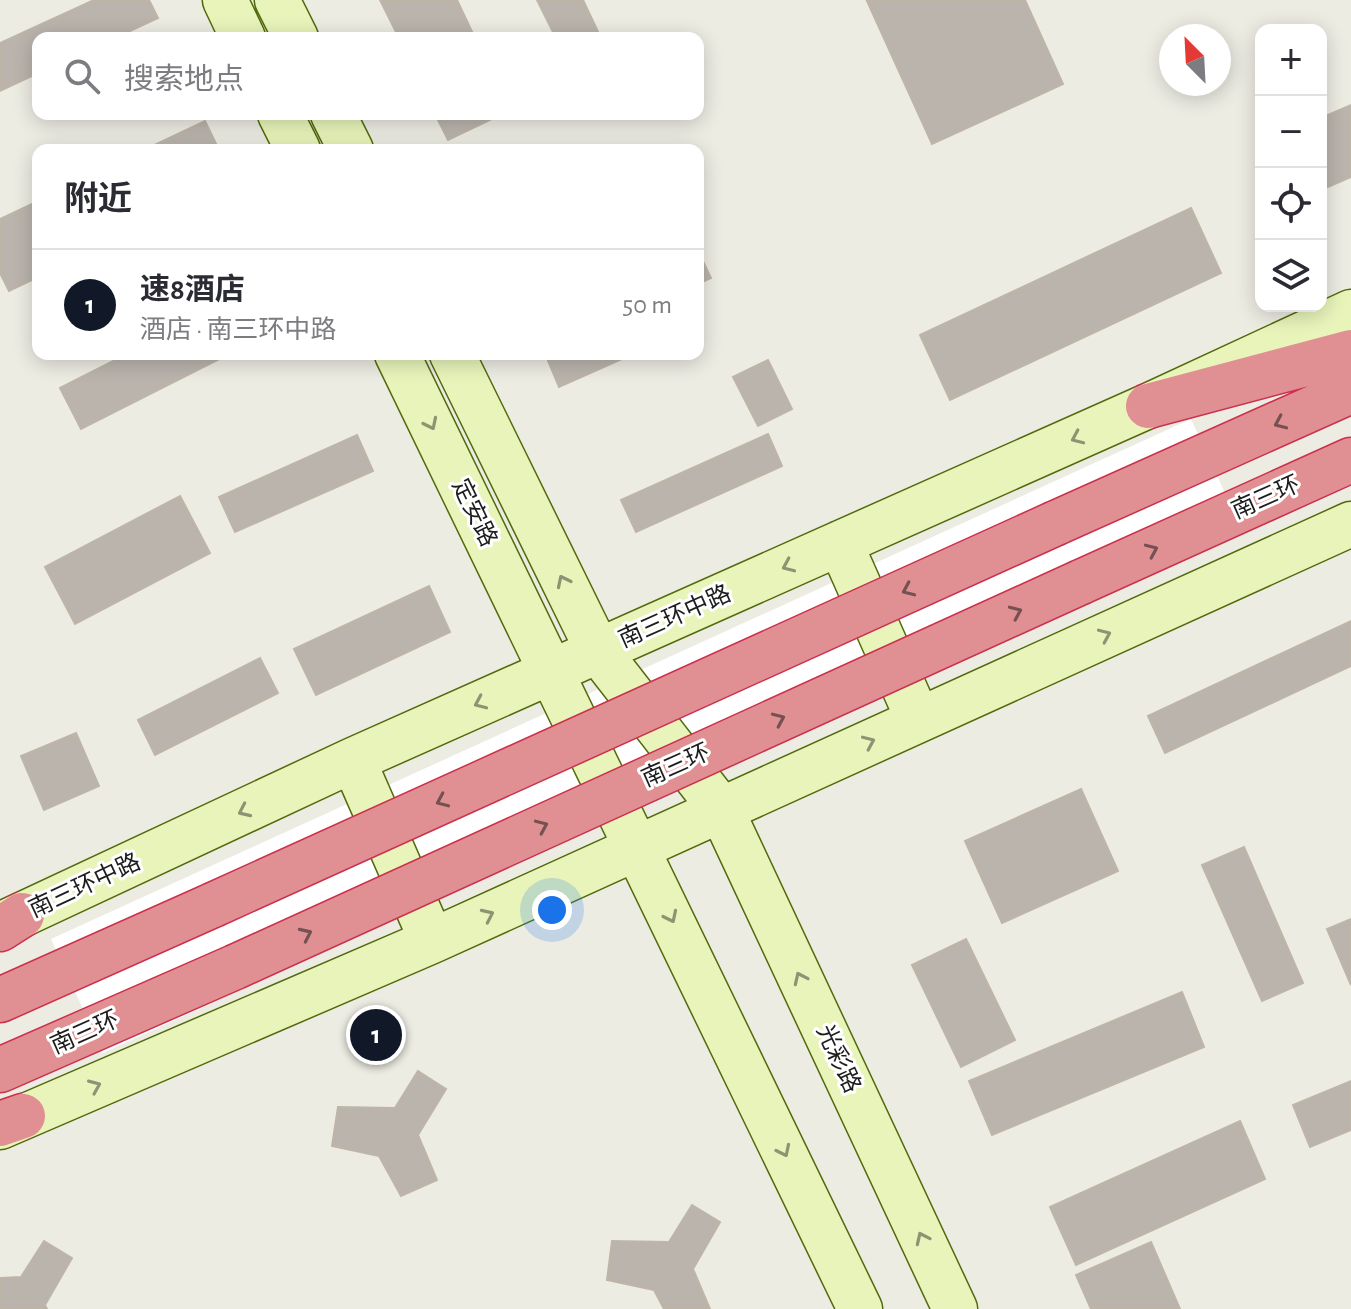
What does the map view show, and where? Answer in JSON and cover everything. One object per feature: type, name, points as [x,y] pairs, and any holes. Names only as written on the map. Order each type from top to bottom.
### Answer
[{"type":"highway","points":[[1148,406],[1351,352]]},
{"type":"highway","points":[[0,1000],[1351,391]]},
{"type":"highway","name":"南三环","points":[[0,1070],[235,967],[1351,460]]},
{"type":"street","points":[[225,0],[240,32]]},
{"type":"street","points":[[277,0],[293,32]]},
{"type":"street","points":[[283,120],[295,144]]},
{"type":"street","points":[[336,120],[348,144]]},
{"type":"street","name":"南三环中路","points":[[7,923],[353,760],[1148,406],[1351,312]]},
{"type":"street","name":"定安路","points":[[400,360],[637,847]]},
{"type":"street","name":"定安路","points":[[455,360],[598,651],[721,809]]},
{"type":"street","points":[[8,1123],[432,941],[1351,524]]},
{"type":"street","points":[[840,543],[918,719]]},
{"type":"street","points":[[353,760],[432,941]]},
{"type":"street","name":"光彩路","points":[[721,809],[955,1309]]},
{"type":"street","points":[[637,847],[860,1309]]},
{"type":"pier","points":[[1191,419],[1243,532],[103,1053],[51,939]]},
{"type":"building","points":[[94,0],[149,0],[158,18],[128,32],[32,32],[32,76],[0,91],[0,43]]},
{"type":"building","points":[[380,0],[457,0],[472,32],[396,32]]},
{"type":"building","points":[[537,0],[583,0],[598,32],[553,32]]},
{"type":"building","points":[[1025,0],[1063,84],[932,144],[867,1]]},
{"type":"building","points":[[1351,105],[1351,177],[1327,187],[1327,168],[1327,115]]},
{"type":"building","points":[[438,120],[490,120],[448,140]]},
{"type":"building","points":[[205,121],[216,144],[157,144]]},
{"type":"building","points":[[32,204],[32,280],[9,291],[0,273],[0,219]]},
{"type":"building","points":[[1191,208],[1221,273],[950,400],[920,335]]},
{"type":"building","points":[[704,263],[711,278],[704,281]]},
{"type":"building","points":[[115,360],[217,360],[81,429],[60,388]]},
{"type":"building","points":[[548,360],[620,360],[559,387]]},
{"type":"building","points":[[768,360],[792,409],[758,426],[733,377]]},
{"type":"building","points":[[768,434],[782,466],[636,532],[621,500]]},
{"type":"building","points":[[357,435],[373,471],[235,532],[219,497]]},
{"type":"building","points":[[180,496],[210,553],[75,624],[45,567]]},
{"type":"building","points":[[429,586],[450,632],[316,695],[294,649]]},
{"type":"building","points":[[1351,621],[1351,666],[1165,753],[1148,716]]},
{"type":"building","points":[[260,658],[278,693],[155,755],[138,720]]},
{"type":"building","points":[[76,733],[99,786],[44,810],[21,756]]},
{"type":"building","points":[[1081,789],[1118,871],[1002,923],[965,841]]},
{"type":"building","points":[[1244,847],[1303,983],[1262,1001],[1202,865]]},
{"type":"building","points":[[1351,919],[1351,985],[1327,929]]},
{"type":"building","points":[[966,939],[1015,1040],[961,1067],[912,965]]},
{"type":"building","points":[[1182,992],[1204,1047],[992,1135],[969,1081]]},
{"type":"building","points":[[418,1071],[446,1089],[418,1135],[437,1180],[401,1196],[379,1156],[332,1146],[338,1107],[395,1108]]},
{"type":"building","points":[[1351,1081],[1351,1130],[1310,1147],[1293,1105]]},
{"type":"building","points":[[1240,1121],[1265,1179],[1076,1265],[1050,1207]]},
{"type":"building","points":[[692,1205],[720,1222],[693,1269],[710,1309],[664,1309],[654,1290],[607,1280],[612,1241],[669,1242]]},
{"type":"building","points":[[44,1241],[72,1258],[45,1305],[47,1309],[0,1309],[0,1278],[21,1277]]},
{"type":"building","points":[[1151,1242],[1180,1309],[1091,1309],[1076,1275]]},
{"type":"place","name":"速8酒店","points":[[376,1035]]}]
